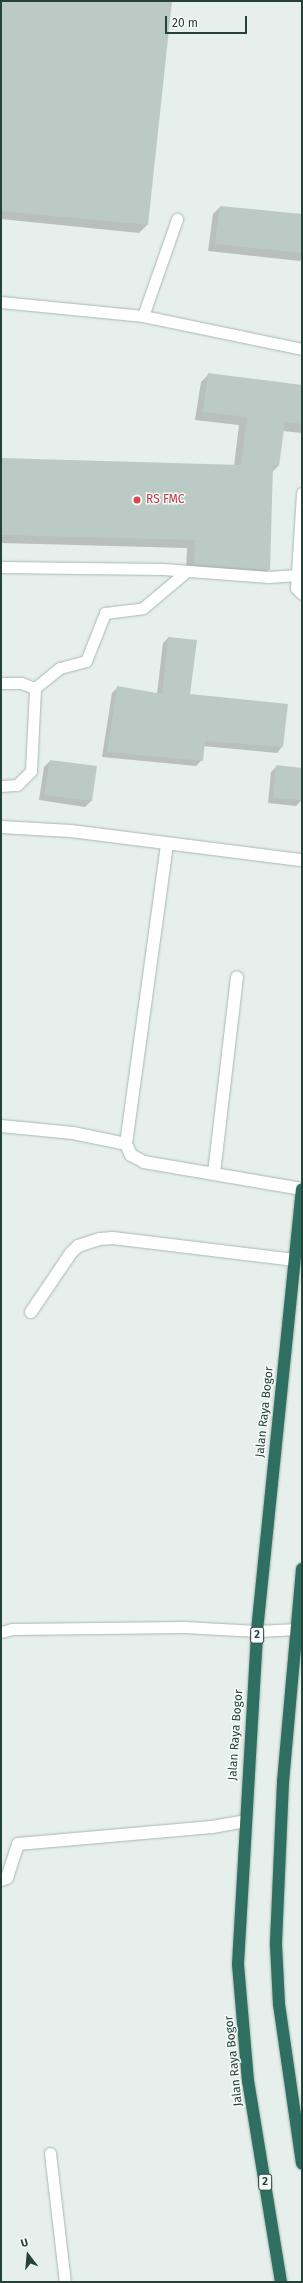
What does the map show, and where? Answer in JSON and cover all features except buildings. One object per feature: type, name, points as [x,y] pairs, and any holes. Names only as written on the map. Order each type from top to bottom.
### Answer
[{"type":"highway","name":"Jalan Raya Bogor","points":[[281,2282],[248,2081],[238,1964],[257,1631],[302,1189]]},
{"type":"highway","points":[[302,1569],[298,1629],[283,1782],[276,1945],[280,2004],[302,2163]]},
{"type":"street","points":[[1,827],[71,831],[302,860]]},
{"type":"street","points":[[167,844],[126,1144],[131,1155],[144,1162],[302,1189]]},
{"type":"street","points":[[214,1173],[237,977]]},
{"type":"street","points":[[1,1126],[73,1133],[126,1144]]},
{"type":"street","points":[[31,1312],[71,1253],[78,1246],[100,1240],[113,1238],[295,1260]]},
{"type":"street","points":[[1,1880],[7,1878],[18,1844],[212,1827],[245,1821]]},
{"type":"lane","points":[[143,316],[176,219]]},
{"type":"lane","points":[[1,302],[143,316],[302,349]]},
{"type":"lane","points":[[302,493],[296,575],[296,588],[302,594]]},
{"type":"lane","points":[[1,567],[187,572],[269,577],[296,575]]},
{"type":"lane","points":[[1,786],[17,785],[31,771],[35,688],[60,668],[86,661],[105,613],[143,608],[187,572]]},
{"type":"lane","points":[[1,684],[21,683],[35,688]]},
{"type":"lane","points":[[1,1632],[12,1629],[184,1628],[257,1631],[298,1629]]},
{"type":"lane","points":[[50,2153],[65,2282]]},
{"type":"place","name":"RS FMC","points":[[137,500]]}]
